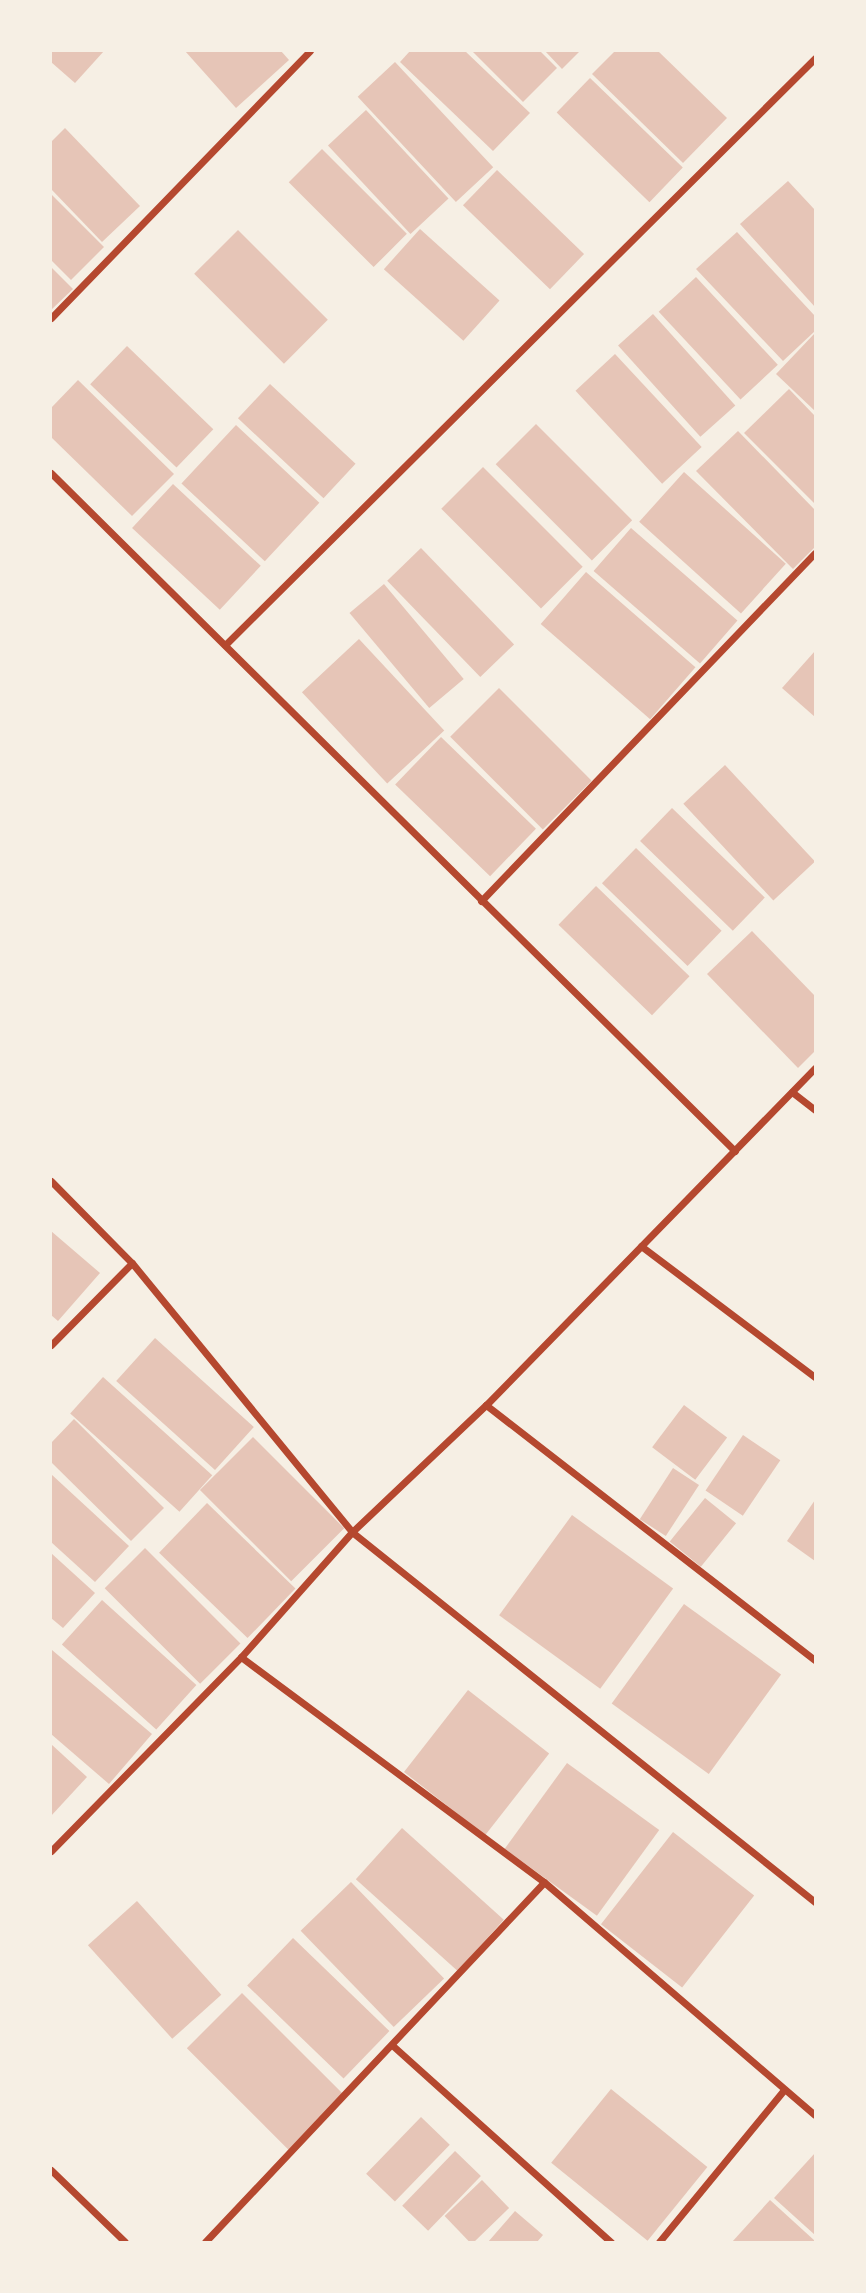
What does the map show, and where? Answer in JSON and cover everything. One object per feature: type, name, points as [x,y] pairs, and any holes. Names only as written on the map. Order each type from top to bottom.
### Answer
[{"type":"street","points":[[51,318],[310,51]]},
{"type":"street","points":[[225,645],[815,58]]},
{"type":"street","points":[[51,473],[734,1151]]},
{"type":"street","points":[[481,901],[815,552]]},
{"type":"street","points":[[51,1851],[241,1657],[352,1532],[486,1405],[815,1068]]},
{"type":"street","points":[[792,1092],[815,1110]]},
{"type":"street","points":[[51,1181],[132,1263],[352,1532],[815,1902]]},
{"type":"street","points":[[641,1246],[815,1377]]},
{"type":"street","points":[[51,1345],[132,1263]]},
{"type":"street","points":[[486,1405],[815,1660]]},
{"type":"street","points":[[241,1657],[544,1882],[815,2115]]},
{"type":"street","points":[[205,2242],[544,1882]]},
{"type":"street","points":[[392,2045],[611,2242]]},
{"type":"street","points":[[659,2242],[784,2090]]},
{"type":"street","points":[[51,2169],[125,2242]]},
{"type":"building","points":[[51,51],[104,51],[75,83],[51,62]]},
{"type":"building","points":[[185,51],[281,51],[289,60],[236,108]]},
{"type":"building","points":[[410,51],[465,51],[530,113],[493,151],[400,62]]},
{"type":"building","points":[[472,51],[540,51],[557,68],[523,102]]},
{"type":"building","points":[[545,51],[580,51],[562,69]]},
{"type":"building","points":[[615,51],[658,51],[727,118],[683,163],[592,74]]},
{"type":"building","points":[[395,62],[493,167],[456,202],[358,97]]},
{"type":"building","points":[[590,78],[683,168],[649,202],[557,113]]},
{"type":"building","points":[[366,110],[449,198],[410,234],[328,145]]},
{"type":"building","points":[[65,128],[140,206],[102,242],[51,189],[51,142]]},
{"type":"building","points":[[322,149],[407,234],[374,267],[289,182]]},
{"type":"building","points":[[497,170],[584,254],[550,289],[463,205]]},
{"type":"building","points":[[788,181],[815,210],[815,307],[740,224]]},
{"type":"building","points":[[51,194],[104,247],[71,280],[51,260]]},
{"type":"building","points":[[420,229],[500,301],[463,341],[384,269]]},
{"type":"building","points":[[238,230],[328,320],[284,364],[194,274]]},
{"type":"building","points":[[737,232],[815,316],[815,331],[783,361],[696,269]]},
{"type":"building","points":[[51,267],[73,289],[51,310]]},
{"type":"building","points":[[696,277],[778,365],[741,400],[659,312]]},
{"type":"building","points":[[653,314],[735,405],[700,437],[618,345]]},
{"type":"building","points":[[815,333],[815,411],[776,374]]},
{"type":"building","points":[[127,346],[213,429],[177,467],[90,384]]},
{"type":"building","points":[[615,354],[702,447],[662,484],[576,391]]},
{"type":"building","points":[[78,380],[174,474],[132,516],[51,437],[51,408]]},
{"type":"building","points":[[270,384],[356,464],[324,498],[238,418]]},
{"type":"building","points":[[789,389],[815,416],[815,504],[744,433]]},
{"type":"building","points":[[536,424],[632,520],[592,560],[496,464]]},
{"type":"building","points":[[236,425],[319,503],[265,561],[181,484]]},
{"type":"building","points":[[738,431],[815,510],[815,547],[793,569],[696,471]]},
{"type":"building","points":[[483,467],[583,567],[541,608],[441,509]]},
{"type":"building","points":[[684,472],[786,564],[741,613],[639,522]]},
{"type":"building","points":[[173,484],[261,566],[220,610],[132,528]]},
{"type":"building","points":[[631,528],[737,621],[700,664],[594,571]]},
{"type":"building","points":[[421,548],[514,644],[480,677],[387,581]]},
{"type":"building","points":[[586,572],[695,667],[650,719],[541,624]]},
{"type":"building","points":[[384,584],[464,679],[429,708],[350,613]]},
{"type":"building","points":[[359,639],[444,730],[387,784],[302,692]]},
{"type":"building","points":[[815,651],[815,717],[782,688]]},
{"type":"building","points":[[499,688],[592,781],[543,829],[450,737]]},
{"type":"building","points":[[441,737],[536,829],[490,876],[395,784]]},
{"type":"building","points":[[725,765],[815,862],[773,900],[683,804]]},
{"type":"building","points":[[672,808],[765,898],[733,931],[640,841]]},
{"type":"building","points":[[636,848],[722,931],[688,966],[602,883]]},
{"type":"building","points":[[596,886],[690,976],[652,1015],[558,925]]},
{"type":"building","points":[[752,931],[815,996],[815,1051],[798,1068],[707,974]]},
{"type":"building","points":[[51,1231],[100,1273],[58,1321],[51,1315]]},
{"type":"building","points":[[155,1338],[254,1427],[215,1470],[116,1381]]},
{"type":"building","points":[[103,1377],[212,1475],[179,1512],[70,1413]]},
{"type":"building","points":[[684,1405],[727,1437],[695,1480],[652,1447]]},
{"type":"building","points":[[74,1419],[164,1508],[131,1541],[51,1462],[51,1443]]},
{"type":"building","points":[[743,1435],[780,1460],[743,1516],[706,1491]]},
{"type":"building","points":[[253,1437],[344,1528],[291,1581],[200,1490]]},
{"type":"building","points":[[673,1468],[699,1485],[666,1536],[640,1519]]},
{"type":"building","points":[[51,1474],[129,1546],[95,1582],[51,1542]]},
{"type":"building","points":[[705,1498],[736,1523],[701,1567],[670,1542]]},
{"type":"building","points":[[815,1500],[815,1561],[787,1541]]},
{"type":"building","points":[[207,1503],[295,1588],[248,1638],[159,1553]]},
{"type":"building","points":[[572,1515],[673,1588],[600,1689],[499,1615]]},
{"type":"building","points":[[145,1548],[240,1643],[200,1684],[105,1588]]},
{"type":"building","points":[[51,1553],[95,1593],[63,1628],[51,1618]]},
{"type":"building","points":[[102,1600],[196,1685],[156,1730],[62,1645]]},
{"type":"building","points":[[684,1604],[781,1675],[709,1774],[612,1704]]},
{"type":"building","points":[[52,1650],[152,1734],[109,1784],[51,1734]]},
{"type":"building","points":[[468,1690],[549,1753],[485,1835],[404,1772]]},
{"type":"building","points":[[51,1744],[87,1777],[51,1816]]},
{"type":"building","points":[[567,1763],[659,1830],[597,1916],[505,1849]]},
{"type":"building","points":[[402,1828],[504,1920],[458,1971],[356,1879]]},
{"type":"building","points":[[673,1832],[754,1895],[682,1988],[601,1924]]},
{"type":"building","points":[[351,1882],[444,1978],[394,2027],[301,1931]]},
{"type":"building","points":[[137,1901],[221,1995],[172,2039],[88,1945]]},
{"type":"building","points":[[293,1938],[389,2031],[344,2079],[247,1985]]},
{"type":"building","points":[[242,1993],[344,2095],[289,2150],[187,2048]]},
{"type":"building","points":[[611,2089],[707,2167],[648,2241],[551,2163]]},
{"type":"building","points":[[421,2117],[450,2145],[395,2202],[366,2174]]},
{"type":"building","points":[[455,2151],[481,2176],[428,2231],[402,2206]]},
{"type":"building","points":[[815,2153],[815,2235],[774,2198]]},
{"type":"building","points":[[482,2180],[509,2208],[474,2242],[470,2242],[445,2216]]},
{"type":"building","points":[[770,2200],[815,2241],[815,2242],[732,2242]]},
{"type":"building","points":[[515,2211],[543,2235],[537,2242],[488,2242]]}]
